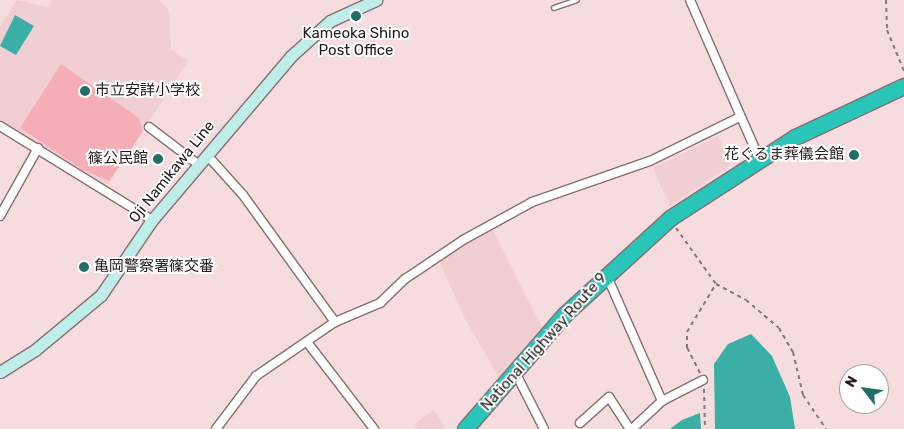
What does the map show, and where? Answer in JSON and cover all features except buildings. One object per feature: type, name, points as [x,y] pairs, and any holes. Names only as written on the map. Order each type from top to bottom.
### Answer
[{"type":"highway","name":"National Highway Route 9","points":[[465,429],[606,274],[670,218],[759,158],[904,86]]},
{"type":"main road","name":"Oji Namikawa Line","points":[[0,372],[88,308],[152,220],[291,56],[330,22],[376,0]]},
{"type":"street","points":[[690,0],[759,158]]},
{"type":"street","points":[[216,429],[256,376],[336,322],[380,303],[405,279],[506,215],[620,168],[650,161],[740,118]]},
{"type":"street","points":[[0,126],[152,220]]},
{"type":"street","points":[[149,127],[199,165]]},
{"type":"street","points":[[0,216],[38,148]]},
{"type":"street","points":[[207,155],[243,195],[336,322]]},
{"type":"street","points":[[606,274],[662,401]]},
{"type":"street","points":[[306,342],[374,429]]},
{"type":"street","points":[[515,372],[544,429]]},
{"type":"street","points":[[580,423],[609,397],[631,429],[662,401],[703,380]]},
{"type":"lane","points":[[554,8],[578,0]]},
{"type":"path","points":[[886,0],[887,30],[904,71]]},
{"type":"path","points":[[670,218],[716,284],[746,300],[780,328],[793,352],[803,395],[826,429]]},
{"type":"path","points":[[705,429],[703,380],[687,348],[687,332],[716,284]]},
{"type":"shaded area","name":"市立安詳小学校","points":[[17,0],[47,7],[52,0],[159,0],[169,10],[171,49],[188,61],[108,185],[0,120],[0,27]]},
{"type":"shaded area","points":[[61,64],[139,118],[143,131],[109,181],[83,170],[20,128]]},
{"type":"shaded area","points":[[718,136],[731,165],[670,206],[653,168]]},
{"type":"shaded area","points":[[491,227],[542,327],[499,377],[465,319],[438,259]]},
{"type":"shaded area","points":[[434,410],[446,429],[417,429],[414,424]]},
{"type":"water","points":[[15,15],[34,26],[16,55],[0,46]]},
{"type":"water","points":[[751,334],[772,356],[790,397],[795,429],[715,429],[714,364],[728,344]]},
{"type":"water","points":[[700,413],[701,429],[670,429],[682,420]]},
{"type":"place","name":"Kameoka Shino Post Office","points":[[356,16]]},
{"type":"place","name":"市立安詳小学校","points":[[85,91]]},
{"type":"place","name":"花ぐるま葬儀会館","points":[[854,155]]},
{"type":"place","name":"篠公民館","points":[[158,159]]},
{"type":"place","name":"亀岡警察署篠交番","points":[[84,267]]}]
